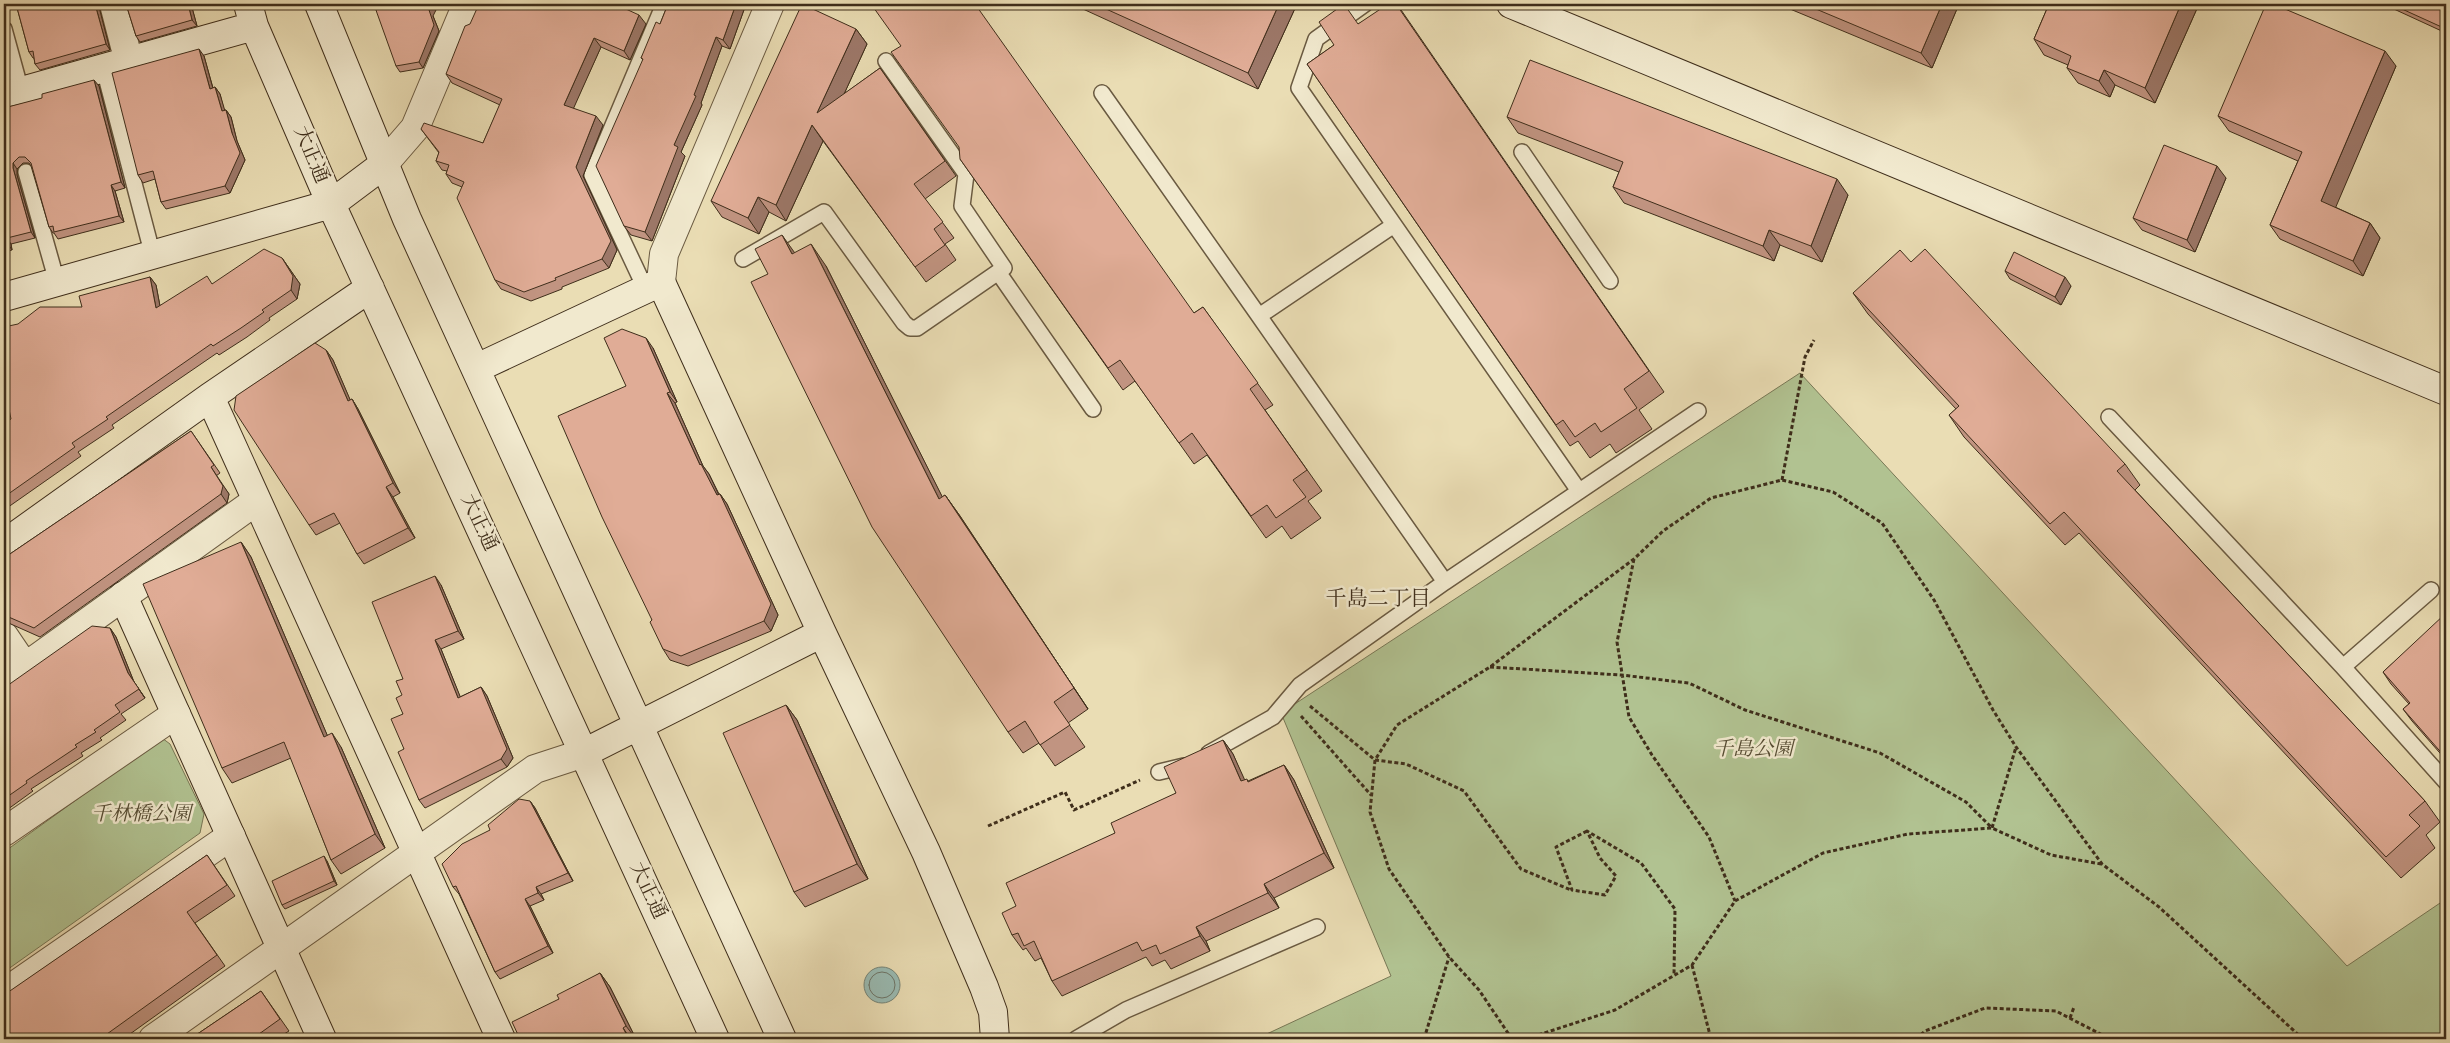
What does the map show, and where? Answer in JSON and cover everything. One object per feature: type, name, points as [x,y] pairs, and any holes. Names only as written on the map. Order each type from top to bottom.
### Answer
[{"type":"street","points":[[114,4],[116,65]]},
{"type":"street","points":[[319,4],[384,165],[782,1039]]},
{"type":"street","points":[[4,297],[154,256],[331,204],[384,165],[415,128],[467,4]]},
{"type":"street","points":[[770,4],[664,254],[654,286],[926,852],[984,986],[993,1012],[994,1039]]},
{"type":"street","points":[[1511,4],[2446,391]]},
{"type":"street","points":[[13,94],[116,65],[251,15]]},
{"type":"street","name":"大正通","points":[[251,15],[331,204],[715,1039]]},
{"type":"street","points":[[477,368],[654,286]]},
{"type":"street","points":[[4,544],[210,397],[370,288]]},
{"type":"street","points":[[210,397],[501,1039]]},
{"type":"street","points":[[4,636],[14,674],[256,502]]},
{"type":"street","points":[[123,596],[322,1039]]},
{"type":"street","points":[[153,1039],[535,769],[584,753],[822,633]]},
{"type":"street","points":[[4,832],[176,714]]},
{"type":"street","points":[[4,993],[231,836]]},
{"type":"lane","points":[[654,286],[592,176],[664,4]]},
{"type":"lane","points":[[1366,4],[1316,38],[1300,88],[1579,492]]},
{"type":"lane","points":[[4,29],[13,94]]},
{"type":"lane","points":[[743,259],[824,212],[904,323],[910,328],[916,328],[1004,268],[962,206],[966,174],[886,61]]},
{"type":"lane","points":[[116,65],[154,256]]},
{"type":"lane","points":[[1102,94],[1445,582]]},
{"type":"lane","points":[[1522,152],[1610,281]]},
{"type":"lane","points":[[26,172],[57,282]]},
{"type":"lane","points":[[1258,316],[1394,225]]},
{"type":"lane","points":[[998,272],[1093,409]]},
{"type":"lane","points":[[1159,772],[1179,769],[1273,717],[1300,685],[1445,582],[1698,411]]},
{"type":"lane","points":[[2109,416],[2343,667],[2446,782]]},
{"type":"lane","points":[[2343,667],[2432,590]]},
{"type":"lane","points":[[1076,1039],[1126,1010],[1317,927]]},
{"type":"path","points":[[1782,480],[1806,358],[1814,340]]},
{"type":"path","points":[[1512,1039],[1479,990],[1449,957],[1389,869],[1370,812],[1375,760],[1396,725],[1490,667],[1634,559],[1663,531],[1711,498],[1782,480],[1833,492],[1882,523],[1934,600],[1993,710],[2016,747],[2102,864],[2167,913],[2303,1039]]},
{"type":"path","points":[[1634,559],[1617,642],[1629,717],[1652,755],[1709,837],[1735,901]]},
{"type":"path","points":[[1490,667],[1621,675],[1689,683],[1744,710],[1880,753],[1966,802],[1992,828],[2050,855],[2102,864]]},
{"type":"path","points":[[1290,696],[1375,760],[1406,764],[1464,791],[1521,870],[1572,890],[1605,895],[1616,876],[1600,858],[1588,831]]},
{"type":"path","points":[[1290,696],[1371,795]]},
{"type":"path","points":[[1992,828],[2016,747]]},
{"type":"path","points":[[988,826],[1065,792],[1074,810],[1159,772]]},
{"type":"path","points":[[1526,1039],[1615,1010],[1692,965],[1735,901],[1823,853],[1908,834],[1992,828]]},
{"type":"path","points":[[1572,890],[1556,847],[1588,831]]},
{"type":"path","points":[[1588,831],[1641,863],[1675,909],[1674,976]]},
{"type":"path","points":[[1424,1039],[1449,957]]},
{"type":"path","points":[[1692,965],[1711,1039]]},
{"type":"path","points":[[2070,1018],[2074,1007]]},
{"type":"path","points":[[1916,1039],[1925,1031],[1985,1008],[2056,1011],[2110,1039]]},
{"type":"green space","name":"千島公園","points":[[1800,373],[2347,966],[2446,899],[2446,1039],[1256,1039],[1391,976],[1281,713]]},
{"type":"green space","name":"千林橋公園","points":[[162,738],[170,744],[204,814],[200,833],[4,972],[4,852]]},
{"type":"water","points":[[882,967],[889,968],[895,972],[899,978],[899,992],[895,998],[889,1002],[882,1003],[875,1002],[869,998],[865,992],[864,985],[865,978],[869,972],[875,968]]},
{"type":"building","points":[[16,4],[95,4],[106,44],[35,64],[33,51],[29,52]]},
{"type":"building","points":[[126,4],[188,4],[192,20],[136,36]]},
{"type":"building","points":[[374,4],[432,4],[429,10],[434,25],[419,62],[396,66]]},
{"type":"building","points":[[479,4],[615,4],[639,15],[624,51],[594,38],[564,105],[596,116],[576,167],[611,241],[602,259],[524,292],[495,280],[457,198],[464,182],[446,174],[449,165],[436,161],[439,152],[421,129],[424,123],[483,143],[502,99],[446,74],[465,26],[470,24]]},
{"type":"building","points":[[668,4],[736,4],[723,40],[716,37],[694,95],[696,96],[674,145],[678,147],[645,232],[624,226],[596,166],[643,59],[641,58],[656,22],[660,24]]},
{"type":"building","points":[[802,4],[856,29],[817,113],[880,68],[945,161],[914,184],[943,222],[934,229],[945,245],[915,267],[812,125],[776,205],[758,197],[748,218],[711,201]]},
{"type":"building","points":[[871,4],[975,4],[1194,313],[1203,307],[1258,383],[1250,389],[1307,470],[1293,480],[1306,497],[1276,518],[1267,505],[1251,516],[1192,433],[1179,443],[1120,360],[1108,368],[960,159],[959,147],[891,52],[901,46]]},
{"type":"building","points":[[1095,4],[1279,4],[1248,73]]},
{"type":"building","points":[[1344,4],[1358,24],[1388,4],[1396,4],[1649,371],[1624,389],[1637,408],[1601,432],[1595,423],[1575,437],[1563,420],[1556,425],[1307,64],[1334,45],[1319,22]]},
{"type":"building","points":[[1804,4],[1942,4],[1921,53]]},
{"type":"building","points":[[2049,4],[2181,4],[2145,88],[2104,70],[2099,81],[2067,68],[2071,56],[2034,39]]},
{"type":"building","points":[[2266,4],[2273,4],[2385,51],[2321,201],[2370,223],[2353,261],[2270,225],[2302,152],[2218,116]]},
{"type":"building","points":[[2391,4],[2446,4],[2446,29]]},
{"type":"building","points":[[199,49],[210,89],[215,87],[222,111],[226,110],[240,153],[225,186],[161,202],[153,171],[138,175],[112,73]]},
{"type":"building","points":[[1530,60],[1837,179],[1811,246],[1769,230],[1763,246],[1613,187],[1623,162],[1507,117]]},
{"type":"building","points":[[94,80],[121,182],[111,185],[119,216],[54,232],[53,226],[49,227],[31,163],[25,157],[19,157],[13,163],[13,168],[31,232],[7,238],[8,244],[4,245],[4,108],[42,98],[42,94]]},
{"type":"building","points":[[2164,145],[2217,166],[2187,240],[2133,218]]},
{"type":"building","points":[[782,235],[792,254],[811,244],[939,499],[945,495],[1074,688],[1054,702],[1070,725],[1040,745],[1025,721],[1008,732],[872,527],[751,282],[768,274],[755,249]]},
{"type":"building","points":[[264,249],[282,258],[293,276],[291,290],[262,310],[264,312],[241,328],[213,346],[211,344],[106,417],[108,419],[72,443],[75,447],[4,497],[4,424],[11,419],[4,385],[4,327],[18,324],[40,307],[82,307],[79,296],[150,277],[156,308],[207,276],[212,284]]},
{"type":"building","points":[[1925,249],[2125,464],[2117,471],[2425,801],[2409,815],[2420,826],[2386,857],[2064,512],[2050,524],[1949,415],[1959,406],[1853,293],[1900,250],[1911,262]]},
{"type":"building","points":[[2014,252],[2065,277],[2055,297],[2005,271]]},
{"type":"building","points":[[622,329],[646,338],[670,392],[667,393],[700,465],[717,495],[720,494],[771,604],[764,621],[681,656],[663,649],[650,622],[652,620],[602,517],[558,416],[626,386],[604,338]]},
{"type":"building","points":[[315,343],[326,350],[348,401],[352,399],[393,483],[386,487],[408,528],[357,554],[334,513],[309,525],[234,410],[236,396]]},
{"type":"building","points":[[191,431],[214,465],[211,467],[223,486],[221,494],[34,628],[4,615],[4,558]]},
{"type":"building","points":[[241,542],[324,737],[332,733],[375,834],[331,860],[284,742],[222,768],[143,584]]},
{"type":"building","points":[[435,576],[458,631],[435,640],[458,698],[481,687],[507,749],[501,759],[419,800],[398,752],[404,749],[391,719],[403,714],[396,698],[402,695],[396,681],[403,679],[372,602]]},
{"type":"building","points":[[2445,614],[2446,758],[2403,709],[2410,703],[2383,672]]},
{"type":"building","points":[[92,626],[110,628],[128,673],[139,689],[115,705],[120,712],[94,730],[96,732],[75,745],[77,747],[26,781],[27,783],[4,799],[4,688]]},
{"type":"building","points":[[786,705],[857,864],[794,892],[723,733]]},
{"type":"building","points":[[1223,740],[1241,781],[1247,779],[1248,782],[1284,765],[1324,853],[1264,884],[1268,893],[1196,927],[1200,936],[1160,954],[1156,945],[1142,951],[1137,942],[1052,981],[1034,941],[1024,946],[1018,933],[1012,935],[1002,913],[1016,906],[1006,883],[1115,833],[1111,823],[1176,793],[1164,767]]},
{"type":"building","points":[[519,799],[530,801],[568,873],[536,887],[538,893],[525,899],[548,946],[495,972],[456,886],[453,887],[442,864],[462,844],[490,830],[488,825]]},
{"type":"building","points":[[207,855],[227,885],[187,912],[217,955],[100,1039],[4,1039],[4,995]]},
{"type":"building","points":[[324,856],[334,881],[282,905],[272,881]]},
{"type":"building","points":[[600,973],[626,1026],[623,1028],[629,1039],[520,1039],[512,1022],[559,999],[557,995]]},
{"type":"building","points":[[261,991],[280,1019],[252,1039],[190,1039]]},
{"type":"district","name":"千島二丁目","points":[[1378,600]]}]
